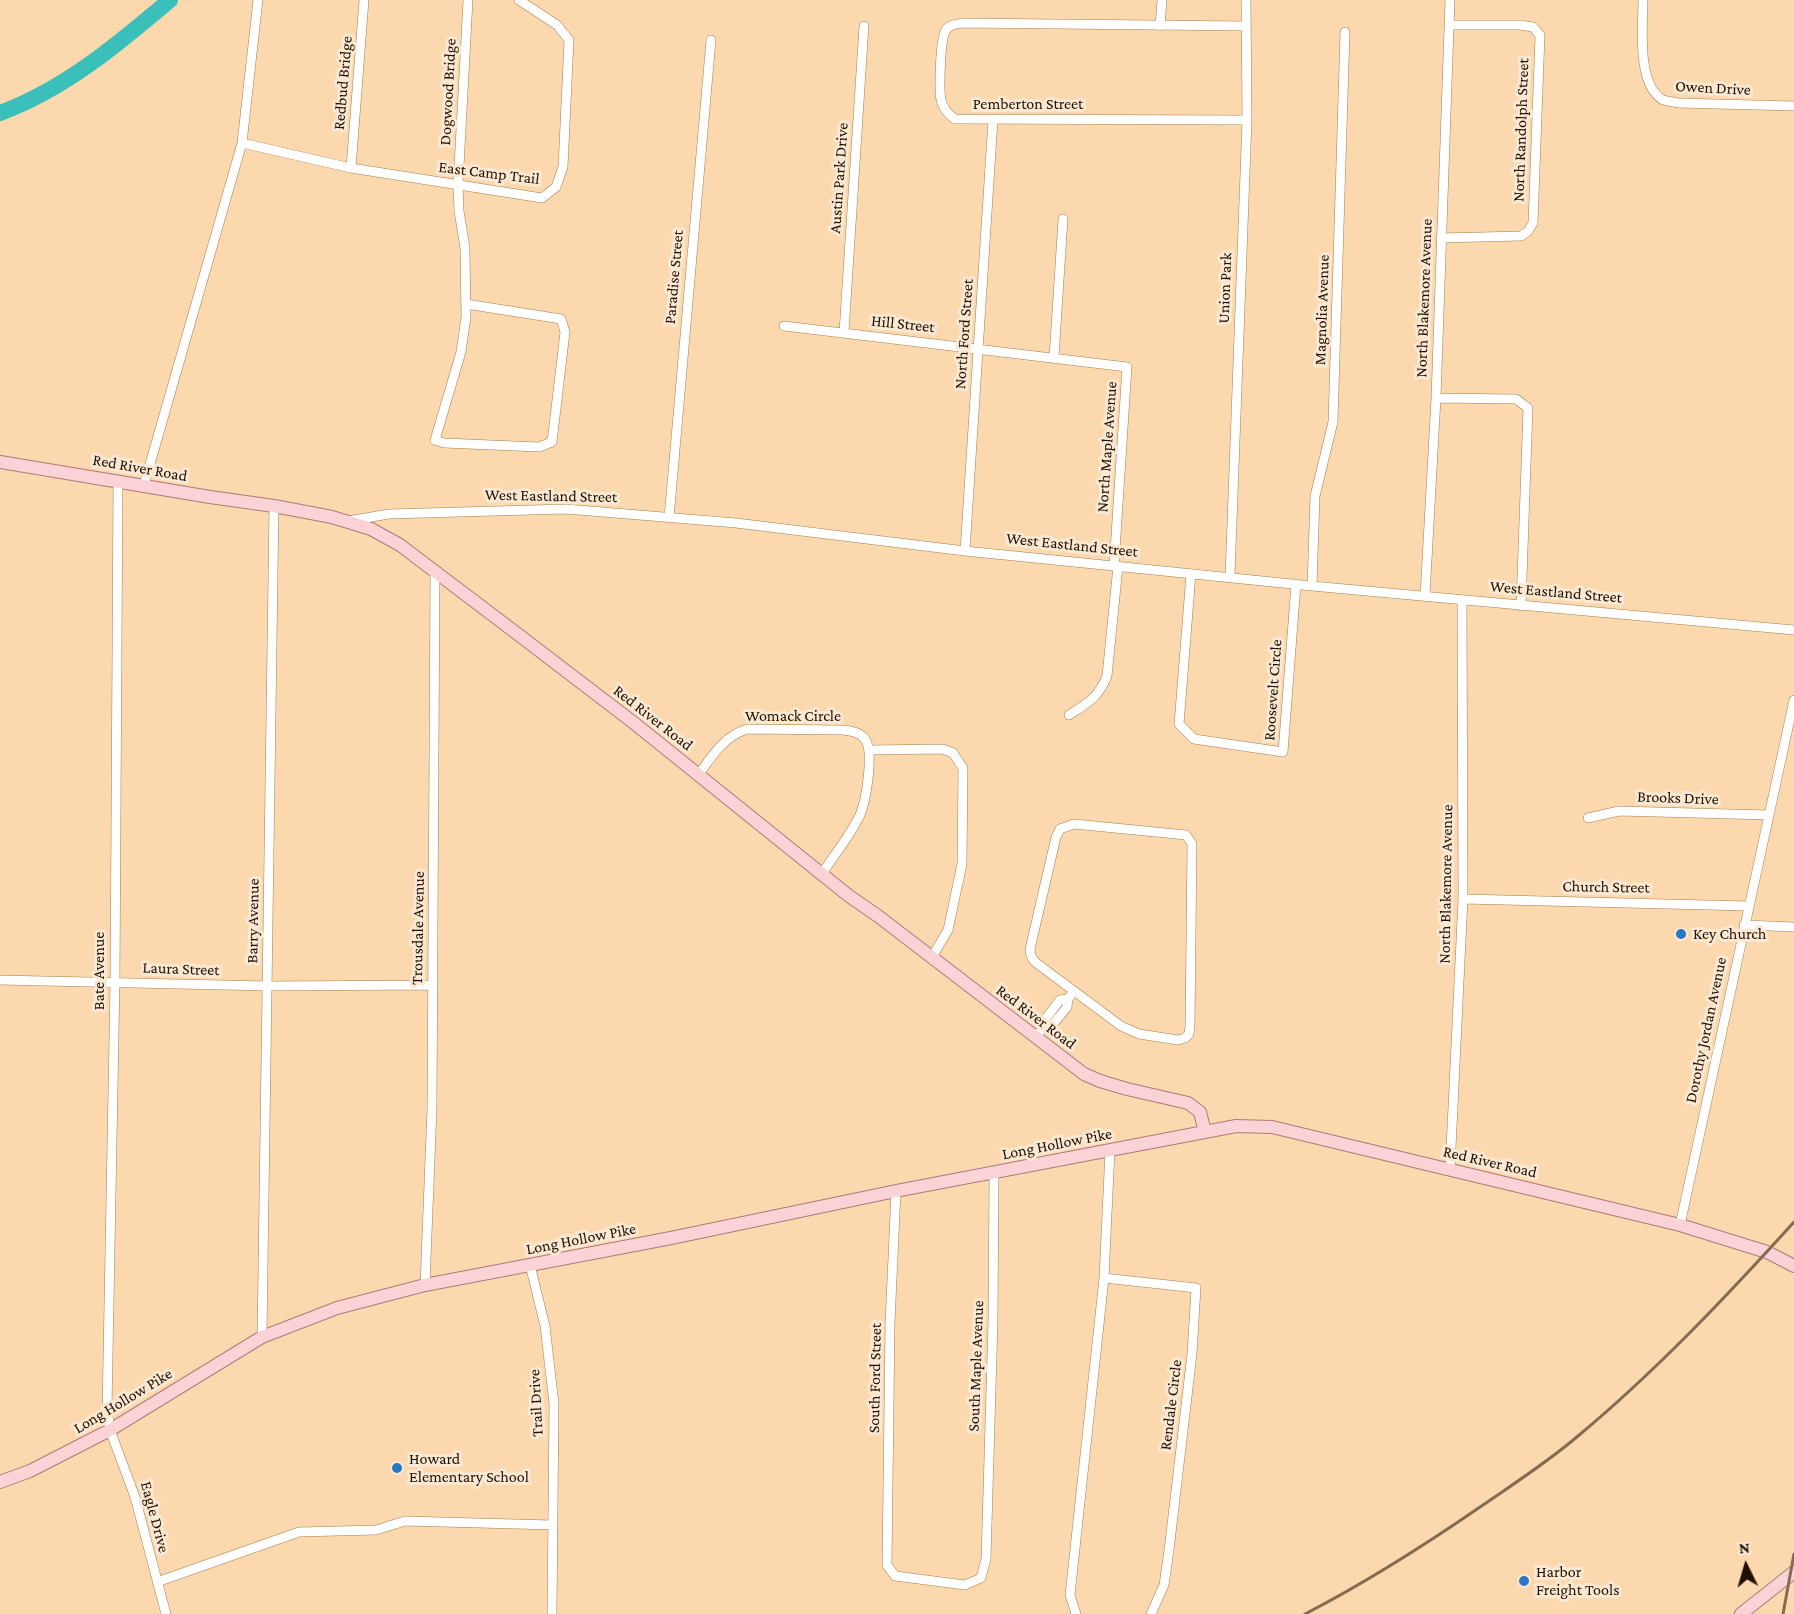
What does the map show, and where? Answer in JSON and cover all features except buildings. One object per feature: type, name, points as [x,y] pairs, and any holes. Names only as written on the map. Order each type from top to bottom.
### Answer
[{"type":"main road","name":"Red River Road","points":[[0,462],[274,506]]},
{"type":"main road","name":"West Eastland Street","points":[[274,506],[371,529]]},
{"type":"main road","name":"Red River Road","points":[[371,529],[400,546],[435,572],[822,874],[932,957],[1039,1033],[1084,1074],[1100,1081],[1188,1103],[1200,1112],[1205,1132],[1236,1126],[1272,1127],[1680,1225],[1767,1252],[1794,1266]]},
{"type":"main road","name":"Long Hollow Pike","points":[[0,1482],[30,1471],[110,1430],[261,1337],[336,1308],[425,1285],[1205,1132]]},
{"type":"main road","points":[[1741,1614],[1794,1572]]},
{"type":"street","points":[[144,485],[242,143],[258,0]]},
{"type":"street","name":"Redbud Bridge","points":[[351,168],[364,0]]},
{"type":"street","name":"Dogwood Bridge","points":[[466,304],[561,319],[565,332],[552,442],[539,447],[444,443],[435,440],[461,351],[466,304],[465,248],[459,211],[458,185],[468,0]]},
{"type":"street","name":"East Camp Trail","points":[[242,143],[351,168],[542,198],[556,187],[563,166],[569,40],[557,25],[519,0]]},
{"type":"street","points":[[1160,26],[1162,0]]},
{"type":"street","name":"Union Park","points":[[1230,576],[1247,120],[1246,0]]},
{"type":"street","name":"North Blakemore Avenue","points":[[1425,596],[1436,398],[1450,0]]},
{"type":"street","name":"Owen Drive","points":[[1643,0],[1642,63],[1651,85],[1663,99],[1677,103],[1794,106]]},
{"type":"street","name":"Pemberton Street","points":[[1246,26],[953,24],[946,30],[943,37],[940,70],[941,101],[946,112],[955,118],[1247,120]]},
{"type":"street","name":"North Randolph Street","points":[[1442,238],[1521,236],[1533,223],[1540,34],[1533,27],[1520,25],[1450,25]]},
{"type":"street","name":"Austin Park Drive","points":[[844,332],[864,26]]},
{"type":"street","name":"Magnolia Avenue","points":[[1312,586],[1315,496],[1333,422],[1345,33]]},
{"type":"street","name":"Paradise Street","points":[[669,518],[711,40]]},
{"type":"street","name":"North Ford Street","points":[[965,551],[993,120]]},
{"type":"street","points":[[1054,357],[1063,219]]},
{"type":"street","name":"Hill Street","points":[[784,326],[978,347],[1127,367]]},
{"type":"street","name":"North Maple Avenue","points":[[1069,715],[1091,702],[1101,690],[1107,676],[1116,566],[1127,367]]},
{"type":"street","points":[[1436,398],[1516,399],[1528,408],[1521,606]]},
{"type":"street","name":"Bate Avenue","points":[[110,1430],[107,1410],[115,982],[118,482]]},
{"type":"street","name":"Barry Avenue","points":[[261,1337],[274,506]]},
{"type":"street","name":"West Eastland Street","points":[[347,522],[389,514],[566,509],[746,524],[965,551],[1312,586],[1794,630]]},
{"type":"street","name":"Trousdale Avenue","points":[[425,1285],[432,1108],[435,572]]},
{"type":"street","name":"Roosevelt Circle","points":[[1191,573],[1179,724],[1194,739],[1283,752],[1296,584]]},
{"type":"street","name":"North Blakemore Avenue","points":[[1450,1169],[1463,898],[1462,600]]},
{"type":"street","name":"Dorothy Jordan Avenue","points":[[1680,1225],[1794,700]]},
{"type":"street","name":"Womack Circle","points":[[698,775],[722,744],[734,733],[747,729],[843,730],[858,733],[866,739],[870,750]]},
{"type":"street","points":[[822,874],[860,814],[866,792],[870,750],[943,748],[953,753],[963,768],[962,864],[948,930],[932,957]]},
{"type":"street","name":"Brooks Drive","points":[[1588,818],[1619,811],[1768,815]]},
{"type":"street","points":[[1074,824],[1186,835],[1192,844],[1189,1034],[1178,1040],[1139,1034],[1121,1026],[1071,995],[1030,956],[1045,882],[1060,829],[1074,824]]},
{"type":"street","name":"Church Street","points":[[1463,898],[1748,906]]},
{"type":"street","points":[[1744,925],[1794,927]]},
{"type":"street","name":"Laura Street","points":[[0,980],[267,986],[433,985]]},
{"type":"street","points":[[1039,1033],[1050,1028],[1056,1021],[1067,1007],[1071,995]]},
{"type":"street","points":[[1076,1614],[1070,1595],[1104,1278],[1110,1150]]},
{"type":"street","name":"South Maple Avenue","points":[[888,1565],[895,1576],[965,1585],[981,1578],[986,1559],[993,1321],[994,1174]]},
{"type":"street","name":"South Ford Street","points":[[888,1565],[890,1323],[896,1191]]},
{"type":"street","name":"Trail Drive","points":[[530,1265],[545,1326],[554,1404],[552,1614]]},
{"type":"street","name":"Rendale Circle","points":[[1104,1278],[1196,1288],[1192,1354],[1169,1550],[1164,1585],[1151,1614]]},
{"type":"street","name":"Eagle Drive","points":[[110,1430],[135,1497],[166,1614]]},
{"type":"street","points":[[157,1582],[299,1532],[376,1530],[405,1521],[552,1525]]},
{"type":"waterway","points":[[0,113],[24,103],[69,78],[131,33],[170,0]]},
{"type":"railway","points":[[1305,1614],[1418,1549],[1567,1445],[1663,1360],[1794,1222]]},
{"type":"railway","points":[[1783,1614],[1794,1554]]},
{"type":"place","name":"Key Church","points":[[1681,934]]},
{"type":"place","name":"Howard Elementary School","points":[[397,1468]]},
{"type":"place","name":"Harbor Freight Tools","points":[[1524,1581]]}]
